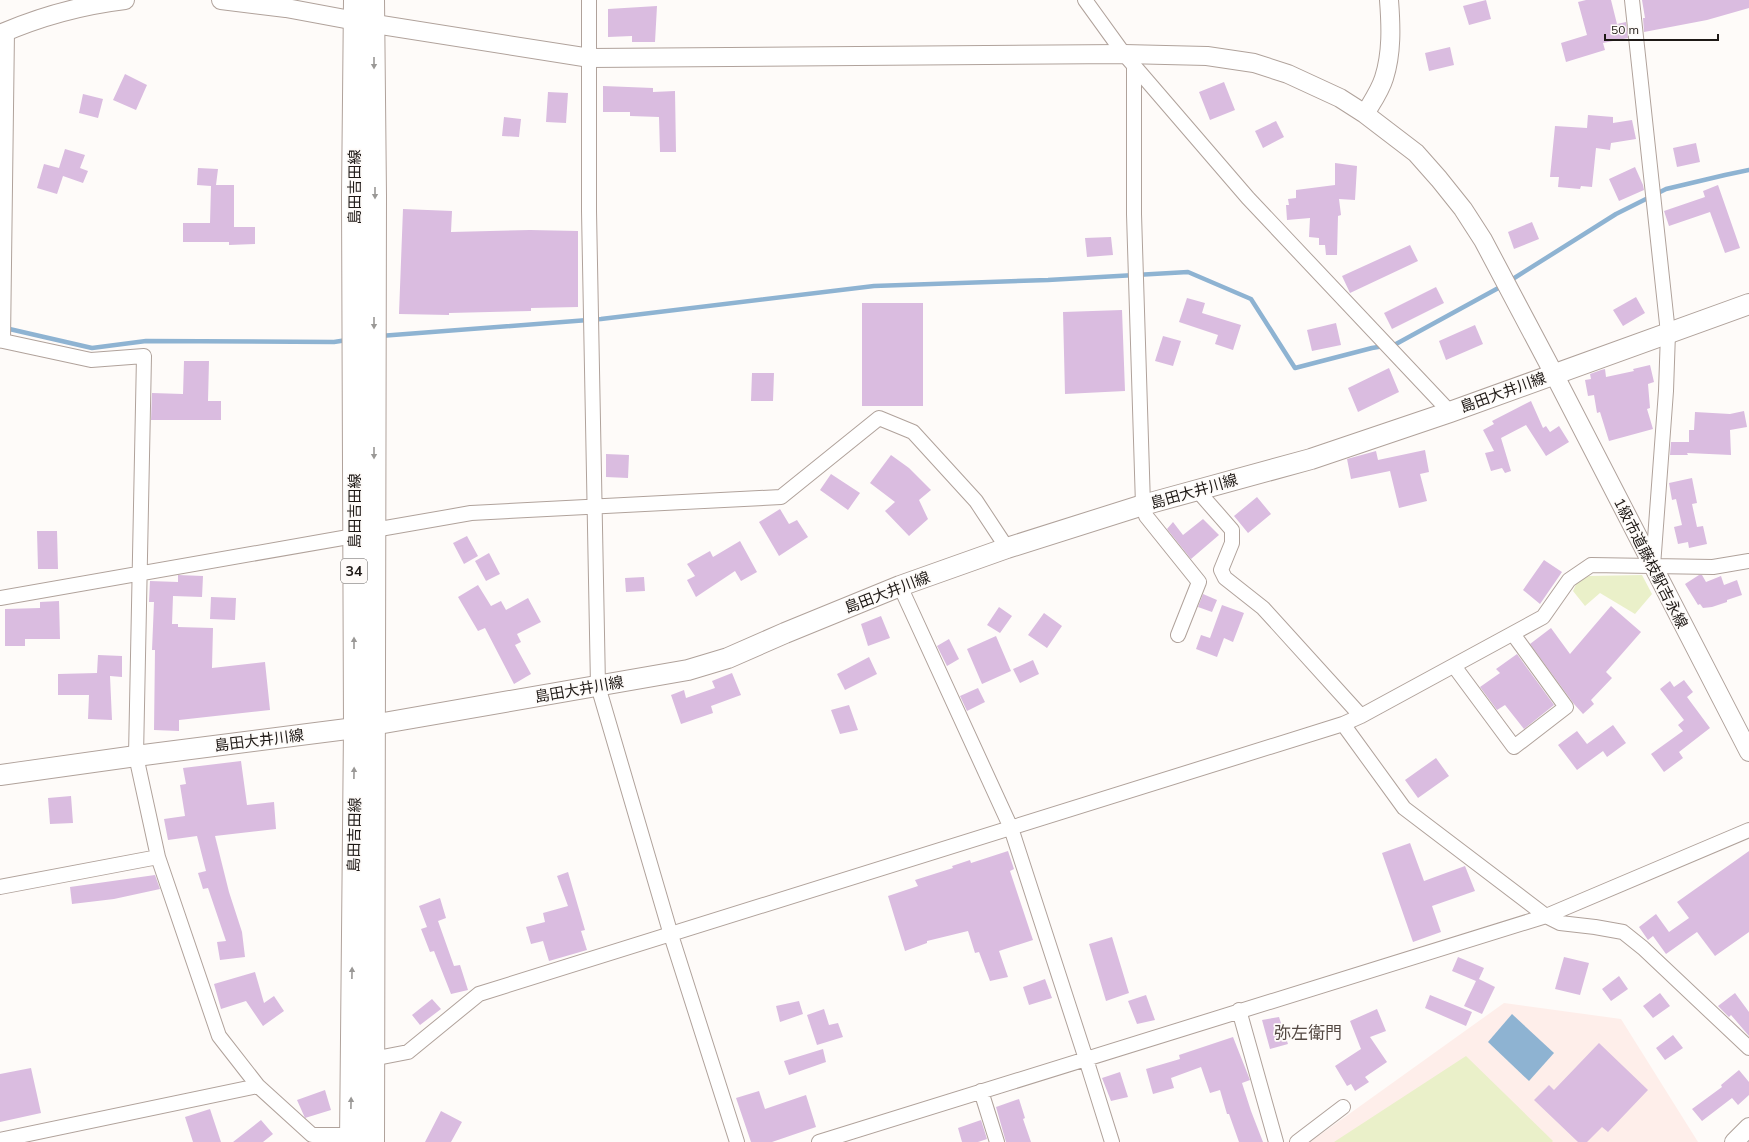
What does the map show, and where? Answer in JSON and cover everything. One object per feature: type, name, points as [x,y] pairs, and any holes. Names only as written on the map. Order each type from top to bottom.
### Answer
[{"type":"main road","name":"島田吉田線","points":[[373,0],[362,15],[353,205],[364,533],[364,727],[373,1142]]},
{"type":"main road","name":"島田大井川線","points":[[0,775],[364,727],[688,670],[728,658],[900,586],[1007,548],[1143,505],[1310,459],[1450,412],[1749,304]]},
{"type":"main road","name":"島田吉田線","points":[[351,1139],[364,727]]},
{"type":"street","points":[[125,0],[78,4],[4,32],[2,340],[91,360],[144,356],[136,756],[158,857],[219,1036],[258,1086],[312,1136],[351,1139]]},
{"type":"street","name":"1級市道藤枝駅吉永線","points":[[221,0],[362,15],[590,58],[1129,60],[1207,56],[1254,63],[1288,74],[1316,86],[1340,98],[1365,114],[1416,154],[1439,178],[1463,209],[1483,240],[1554,374],[1749,752]]},
{"type":"street","points":[[589,0],[589,211],[598,686],[671,935],[737,1142]]},
{"type":"street","points":[[1085,0],[1129,60],[1248,198],[1450,412]]},
{"type":"street","points":[[1365,114],[1384,78],[1389,55],[1391,28],[1389,0]]},
{"type":"street","points":[[1632,0],[1668,333],[1666,391],[1653,566]]},
{"type":"street","points":[[1129,60],[1143,505],[1146,516],[1200,582],[1178,635]]},
{"type":"street","points":[[0,598],[471,513],[781,497],[879,418],[913,432],[976,501],[1007,548]]},
{"type":"street","points":[[1197,490],[1232,530],[1232,543],[1221,570],[1225,578],[1263,608],[1361,716]]},
{"type":"street","points":[[372,1058],[408,1052],[479,994],[1343,724],[1361,716],[1543,617],[1569,580],[1591,565],[1713,567],[1749,561]]},
{"type":"street","points":[[900,586],[1011,828],[1112,1142]]},
{"type":"street","points":[[1454,666],[1514,747],[1566,707],[1513,634]]},
{"type":"street","points":[[1343,724],[1404,808],[1546,916],[1560,923],[1623,932],[1643,948],[1749,1048]]},
{"type":"street","points":[[820,1142],[855,1137],[981,1091],[1546,916],[1749,830]]},
{"type":"street","points":[[0,887],[158,857]]},
{"type":"street","points":[[1239,1010],[1276,1142]]},
{"type":"street","points":[[0,1140],[258,1086]]},
{"type":"street","points":[[981,1091],[997,1142]]},
{"type":"street","points":[[1298,1142],[1343,1107]]},
{"type":"street","points":[[1734,1142],[1749,1127]]},
{"type":"shaded area","points":[[1504,1003],[1621,1019],[1698,1142],[1310,1142]]},
{"type":"green space","points":[[1642,575],[1652,594],[1635,614],[1600,593],[1585,606],[1573,591],[1577,582],[1589,576]]},
{"type":"green space","points":[[1466,1056],[1553,1141],[1334,1142]]},
{"type":"water","points":[[1512,1014],[1554,1053],[1529,1081],[1488,1042]]},
{"type":"building","points":[[1486,0],[1491,19],[1469,25],[1463,6]]},
{"type":"building","points":[[1586,0],[1611,0],[1617,24],[1626,22],[1628,38],[1603,43],[1605,50],[1566,62],[1561,43],[1587,35],[1578,2]]},
{"type":"building","points":[[1642,0],[1749,0],[1749,8],[1707,20],[1644,32],[1643,18],[1645,18]]},
{"type":"building","points":[[657,6],[655,42],[632,42],[632,36],[608,37],[608,9]]},
{"type":"building","points":[[1450,47],[1454,65],[1429,71],[1425,53]]},
{"type":"building","points":[[125,74],[147,85],[136,110],[113,100]]},
{"type":"building","points":[[1224,82],[1235,110],[1210,120],[1199,92]]},
{"type":"building","points":[[603,86],[653,88],[653,92],[675,91],[676,152],[660,152],[659,117],[630,116],[630,112],[603,112]]},
{"type":"building","points":[[548,92],[568,93],[566,123],[546,122]]},
{"type":"building","points":[[83,94],[103,99],[98,118],[79,113]]},
{"type":"building","points":[[1588,115],[1613,117],[1613,123],[1632,120],[1636,139],[1611,143],[1610,150],[1596,148],[1592,187],[1581,186],[1580,189],[1558,187],[1559,177],[1550,177],[1555,126],[1587,128]]},
{"type":"building","points":[[504,117],[521,119],[519,137],[502,136]]},
{"type":"building","points":[[1276,121],[1284,137],[1263,148],[1255,131]]},
{"type":"building","points":[[1696,143],[1700,162],[1677,167],[1673,148]]},
{"type":"building","points":[[65,149],[85,155],[80,168],[88,171],[83,183],[63,176],[57,194],[37,188],[44,164],[59,168]]},
{"type":"building","points":[[1335,163],[1357,166],[1355,200],[1339,199],[1341,215],[1338,216],[1337,255],[1326,255],[1325,245],[1319,245],[1319,238],[1309,237],[1310,218],[1287,220],[1286,205],[1289,205],[1288,199],[1296,198],[1296,190],[1335,185]]},
{"type":"building","points":[[1635,167],[1644,190],[1619,201],[1609,179]]},
{"type":"building","points":[[198,168],[218,169],[216,185],[234,185],[234,227],[255,227],[255,244],[229,245],[229,242],[183,242],[183,223],[210,223],[211,186],[197,185]]},
{"type":"building","points":[[1718,185],[1740,248],[1725,253],[1710,212],[1669,226],[1664,211],[1705,197],[1703,191]]},
{"type":"building","points":[[403,209],[452,211],[451,232],[530,230],[578,231],[578,307],[531,308],[531,311],[449,313],[449,315],[399,314]]},
{"type":"building","points":[[1532,222],[1539,239],[1514,249],[1508,232]]},
{"type":"building","points":[[1111,237],[1113,255],[1087,257],[1085,238]]},
{"type":"building","points":[[1410,245],[1418,261],[1350,293],[1342,276]]},
{"type":"building","points":[[1436,287],[1444,303],[1392,329],[1384,313]]},
{"type":"building","points":[[1636,297],[1645,313],[1623,326],[1613,310]]},
{"type":"building","points":[[1187,298],[1205,303],[1202,313],[1241,325],[1233,350],[1215,344],[1218,335],[1179,322]]},
{"type":"building","points":[[862,303],[923,303],[923,406],[862,406]]},
{"type":"building","points":[[1122,310],[1125,391],[1065,394],[1063,312]]},
{"type":"building","points":[[1336,323],[1341,345],[1312,351],[1307,330]]},
{"type":"building","points":[[1475,325],[1483,344],[1446,360],[1439,341]]},
{"type":"building","points":[[1163,336],[1181,341],[1173,366],[1155,361]]},
{"type":"building","points":[[184,361],[209,361],[208,401],[221,401],[221,420],[151,420],[152,393],[183,394]]},
{"type":"building","points":[[1650,365],[1654,382],[1648,384],[1650,408],[1647,409],[1653,429],[1609,441],[1600,412],[1597,413],[1594,395],[1588,396],[1585,380],[1591,379],[1590,374],[1605,369],[1606,377],[1634,371],[1633,369]]},
{"type":"building","points":[[1389,368],[1399,392],[1358,412],[1348,388]]},
{"type":"building","points":[[752,373],[774,373],[773,401],[751,401]]},
{"type":"building","points":[[1531,401],[1543,428],[1546,426],[1550,432],[1559,426],[1569,442],[1546,456],[1526,425],[1501,438],[1511,471],[1505,473],[1502,468],[1491,471],[1485,453],[1494,451],[1483,430],[1494,424],[1492,421]]},
{"type":"building","points":[[1744,411],[1747,427],[1730,430],[1731,455],[1687,453],[1688,455],[1670,455],[1671,442],[1689,442],[1689,430],[1694,430],[1695,412],[1730,414]]},
{"type":"building","points":[[1425,450],[1429,472],[1420,474],[1427,501],[1399,508],[1390,471],[1351,479],[1347,459],[1376,451],[1378,460]]},
{"type":"building","points":[[606,454],[629,455],[628,478],[606,477]]},
{"type":"building","points":[[891,455],[909,468],[931,490],[919,500],[928,519],[909,536],[885,511],[895,502],[870,483]]},
{"type":"building","points":[[831,474],[860,493],[848,510],[820,490]]},
{"type":"building","points":[[1692,478],[1697,503],[1692,504],[1697,527],[1703,526],[1707,544],[1689,548],[1688,542],[1678,544],[1674,527],[1682,525],[1676,499],[1672,500],[1669,483]]},
{"type":"building","points":[[1257,497],[1271,514],[1248,533],[1234,516]]},
{"type":"building","points":[[780,509],[789,524],[797,520],[808,537],[779,556],[759,522]]},
{"type":"building","points":[[1203,519],[1219,535],[1191,559],[1167,529],[1173,522],[1183,535]]},
{"type":"building","points":[[37,531],[57,531],[58,569],[38,569]]},
{"type":"building","points":[[467,536],[478,556],[464,564],[453,543]]},
{"type":"building","points":[[740,541],[757,572],[741,581],[735,571],[696,597],[687,580],[695,576],[687,564],[710,551],[713,557]]},
{"type":"building","points":[[489,553],[500,574],[486,581],[475,561]]},
{"type":"building","points":[[1544,560],[1562,572],[1540,604],[1523,590]]},
{"type":"building","points":[[178,575],[203,576],[202,597],[173,596],[172,624],[178,624],[178,627],[213,628],[212,668],[265,662],[270,710],[179,720],[179,731],[154,730],[155,650],[152,650],[154,602],[149,602],[150,581],[178,582]]},
{"type":"building","points":[[1699,575],[1702,575],[1706,582],[1721,576],[1724,585],[1737,580],[1742,595],[1712,607],[1703,608],[1700,604],[1698,605],[1685,584]]},
{"type":"building","points":[[644,577],[645,591],[626,592],[625,578]]},
{"type":"building","points":[[478,585],[491,606],[501,601],[506,610],[528,598],[541,622],[517,634],[521,642],[515,645],[531,674],[514,684],[485,628],[478,631],[458,597]]},
{"type":"building","points":[[1203,594],[1217,600],[1212,612],[1198,607]]},
{"type":"building","points":[[211,597],[236,598],[235,620],[210,619]]},
{"type":"building","points":[[59,601],[60,639],[25,639],[25,646],[5,646],[5,609],[40,608],[40,602]]},
{"type":"building","points":[[1222,605],[1244,613],[1233,642],[1224,638],[1217,657],[1196,649],[1201,635],[1210,638]]},
{"type":"building","points":[[1611,606],[1641,632],[1606,672],[1612,678],[1591,700],[1594,704],[1583,714],[1530,644],[1551,628],[1570,654]]},
{"type":"building","points":[[999,607],[1012,616],[1000,633],[987,625]]},
{"type":"building","points":[[1044,613],[1062,626],[1047,648],[1028,635]]},
{"type":"building","points":[[881,616],[890,638],[868,646],[861,624]]},
{"type":"building","points":[[996,636],[1011,671],[982,684],[967,649]]},
{"type":"building","points":[[949,639],[959,659],[947,666],[937,646]]},
{"type":"building","points":[[1517,654],[1554,705],[1524,729],[1505,705],[1497,710],[1480,687],[1500,673],[1496,669]]},
{"type":"building","points":[[98,655],[122,656],[122,677],[110,676],[112,720],[88,719],[89,695],[58,695],[58,674],[97,673]]},
{"type":"building","points":[[869,657],[877,674],[845,690],[837,674]]},
{"type":"building","points":[[1033,660],[1039,674],[1020,683],[1013,669]]},
{"type":"building","points":[[732,673],[741,695],[711,706],[713,713],[681,724],[671,695],[684,690],[686,698],[715,688],[712,681]]},
{"type":"building","points":[[1684,680],[1693,692],[1687,697],[1710,728],[1679,752],[1683,758],[1664,772],[1651,754],[1683,731],[1678,725],[1684,720],[1660,689],[1670,681],[1674,687]]},
{"type":"building","points":[[978,688],[985,702],[967,711],[960,696]]},
{"type":"building","points":[[849,705],[858,730],[840,734],[831,710]]},
{"type":"building","points":[[1613,725],[1626,743],[1607,757],[1603,751],[1577,770],[1558,745],[1577,731],[1587,744]]},
{"type":"building","points":[[1436,758],[1449,776],[1418,798],[1405,780]]},
{"type":"building","points":[[241,761],[247,805],[274,802],[276,829],[215,836],[229,892],[242,932],[245,957],[220,960],[217,942],[226,941],[208,888],[203,889],[198,873],[206,871],[197,836],[168,840],[164,819],[185,816],[180,785],[186,784],[183,768]]},
{"type":"building","points":[[71,796],[73,823],[50,824],[48,798]]},
{"type":"building","points":[[1410,843],[1424,881],[1465,866],[1475,891],[1432,906],[1441,932],[1413,942],[1382,853]]},
{"type":"building","points":[[1008,851],[1014,869],[1010,871],[1033,940],[999,951],[1008,977],[990,981],[979,952],[975,953],[968,931],[927,941],[927,943],[905,951],[888,896],[918,886],[915,880],[953,868],[952,866],[970,860],[971,863]]},
{"type":"building","points":[[1749,851],[1749,932],[1715,956],[1697,932],[1666,954],[1653,936],[1648,940],[1639,927],[1656,914],[1669,932],[1689,918],[1677,902]]},
{"type":"building","points":[[568,872],[585,930],[581,931],[587,950],[549,961],[543,941],[531,944],[526,927],[545,922],[543,913],[568,906],[557,876]]},
{"type":"building","points":[[155,875],[160,889],[114,899],[72,904],[70,887]]},
{"type":"building","points":[[440,898],[446,918],[438,921],[454,966],[460,965],[468,990],[451,994],[434,951],[430,952],[421,929],[427,927],[419,906]]},
{"type":"building","points":[[1112,937],[1129,993],[1106,1001],[1089,944]]},
{"type":"building","points":[[1458,957],[1484,968],[1479,979],[1495,987],[1482,1014],[1464,1006],[1476,981],[1452,971]]},
{"type":"building","points":[[1564,957],[1589,963],[1580,995],[1555,989]]},
{"type":"building","points":[[255,972],[264,1003],[274,996],[284,1011],[263,1026],[246,1001],[221,1009],[214,984]]},
{"type":"building","points":[[1619,976],[1628,989],[1611,1001],[1602,989]]},
{"type":"building","points":[[1045,979],[1052,998],[1029,1005],[1023,987]]},
{"type":"building","points":[[1660,993],[1670,1006],[1653,1018],[1643,1006]]},
{"type":"building","points":[[1735,993],[1749,1012],[1749,1036],[1731,1015],[1729,1017],[1718,1006]]},
{"type":"building","points":[[1146,995],[1155,1020],[1137,1024],[1128,1001]]},
{"type":"building","points":[[1430,995],[1472,1012],[1466,1026],[1425,1008]]},
{"type":"building","points":[[432,999],[441,1009],[420,1025],[412,1015]]},
{"type":"building","points":[[799,1001],[803,1014],[780,1022],[776,1006]]},
{"type":"building","points":[[824,1009],[829,1025],[838,1023],[843,1037],[817,1045],[807,1015]]},
{"type":"building","points":[[1377,1009],[1386,1031],[1370,1037],[1387,1062],[1365,1077],[1369,1082],[1355,1091],[1351,1084],[1347,1086],[1335,1066],[1361,1049],[1350,1021]]},
{"type":"building","points":[[1279,1017],[1288,1044],[1270,1049],[1262,1020]]},
{"type":"building","points":[[1673,1035],[1683,1048],[1665,1060],[1656,1048]]},
{"type":"building","points":[[1233,1037],[1250,1080],[1242,1083],[1263,1142],[1239,1142],[1229,1114],[1227,1114],[1220,1090],[1210,1093],[1201,1067],[1171,1078],[1174,1088],[1153,1094],[1146,1069],[1180,1059],[1179,1055]]},
{"type":"building","points":[[1599,1043],[1648,1090],[1608,1132],[1602,1127],[1587,1142],[1578,1142],[1534,1100],[1549,1085],[1554,1090]]},
{"type":"building","points":[[823,1049],[826,1062],[789,1075],[784,1061]]},
{"type":"building","points":[[31,1068],[41,1113],[0,1122],[0,1074]]},
{"type":"building","points":[[1739,1070],[1749,1082],[1749,1095],[1738,1105],[1732,1098],[1702,1121],[1692,1109],[1722,1087],[1721,1085]]},
{"type":"building","points":[[1120,1072],[1128,1097],[1111,1101],[1102,1078]]},
{"type":"building","points":[[325,1090],[331,1110],[305,1118],[297,1100]]},
{"type":"building","points":[[759,1091],[765,1109],[806,1095],[816,1127],[772,1142],[751,1142],[736,1098]]},
{"type":"building","points":[[1019,1099],[1025,1118],[1023,1119],[1031,1142],[1006,1142],[996,1107]]},
{"type":"building","points":[[210,1109],[221,1142],[193,1142],[185,1117]]},
{"type":"building","points":[[441,1111],[462,1122],[451,1142],[425,1142]]},
{"type":"building","points":[[261,1120],[273,1134],[263,1142],[233,1142]]},
{"type":"building","points":[[981,1120],[987,1139],[978,1142],[962,1142],[958,1128]]},
{"type":"waterway","points":[[1508,282],[1616,214],[1666,189],[1749,170]]},
{"type":"waterway","points":[[380,336],[601,319],[874,286],[1048,280],[1188,272],[1251,299],[1295,368],[1372,348],[1396,344],[1502,286]]},
{"type":"waterway","points":[[5,328],[92,348],[146,341],[334,342],[347,340]]},
{"type":"district","name":"弥左衛門","points":[[1308,1032]]}]
